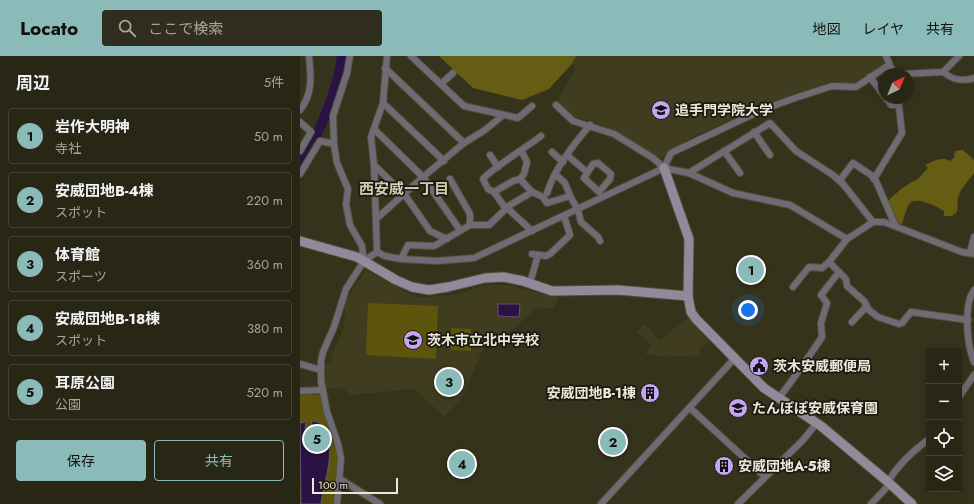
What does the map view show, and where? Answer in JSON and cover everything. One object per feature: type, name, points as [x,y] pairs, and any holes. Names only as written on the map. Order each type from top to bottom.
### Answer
[{"type":"street","points":[[300,110],[306,99],[312,80],[309,56]]},
{"type":"street","points":[[350,56],[347,73],[333,116],[334,144],[337,162],[348,189],[346,204],[350,225],[362,246],[364,261]]},
{"type":"street","points":[[377,252],[374,165],[371,137],[383,103],[387,56]]},
{"type":"street","points":[[411,56],[464,106],[502,116],[518,118],[532,106]]},
{"type":"street","points":[[886,56],[892,68]]},
{"type":"street","points":[[914,73],[943,72],[959,56]]},
{"type":"street","points":[[664,168],[671,153],[762,110],[832,86],[854,87],[890,65]]},
{"type":"street","points":[[385,68],[464,144]]},
{"type":"street","points":[[943,72],[949,78],[959,80],[974,78]]},
{"type":"street","points":[[442,84],[453,73]]},
{"type":"street","points":[[870,77],[878,88]]},
{"type":"street","points":[[383,103],[444,161]]},
{"type":"street","points":[[874,179],[902,133],[899,104]]},
{"type":"street","points":[[556,105],[573,120],[614,134],[653,158],[664,168],[689,239],[688,296],[691,312],[696,319],[764,388],[817,423],[912,504]]},
{"type":"street","points":[[376,219],[405,195],[423,177],[502,116]]},
{"type":"street","points":[[300,122],[311,132],[300,152]]},
{"type":"street","points":[[689,173],[770,123],[796,151],[840,180],[859,202],[872,222]]},
{"type":"street","points":[[547,193],[555,174],[576,142],[590,125]]},
{"type":"street","points":[[374,129],[423,177],[460,230]]},
{"type":"street","points":[[754,132],[770,154]]},
{"type":"street","points":[[532,231],[507,208],[494,192],[488,189],[483,179],[485,175],[522,152],[541,136]]},
{"type":"street","points":[[300,174],[320,141],[334,144]]},
{"type":"street","points":[[724,151],[740,173]]},
{"type":"street","points":[[494,192],[513,181],[520,179],[524,174],[527,162],[522,152]]},
{"type":"street","points":[[552,152],[563,162]]},
{"type":"street","points":[[490,155],[498,166]]},
{"type":"street","points":[[568,156],[587,172]]},
{"type":"street","points":[[598,163],[611,174],[610,179],[599,192],[584,178],[587,172],[593,164],[598,163]]},
{"type":"street","points":[[840,180],[853,163],[874,179],[895,225]]},
{"type":"street","points":[[374,165],[405,195],[430,231],[447,239]]},
{"type":"street","points":[[377,252],[385,256],[401,259],[437,261],[474,258],[664,168],[689,173],[733,193],[790,206],[847,239]]},
{"type":"street","points":[[555,174],[566,182],[570,196],[578,210],[581,222],[598,236],[600,241]]},
{"type":"street","points":[[450,179],[470,214],[470,225]]},
{"type":"street","points":[[520,179],[532,192],[543,197],[547,203],[570,196]]},
{"type":"street","points":[[401,259],[408,245],[434,246],[470,225],[489,225],[507,208],[532,192]]},
{"type":"street","points":[[530,283],[535,255],[546,256],[550,254],[570,235],[564,216]]},
{"type":"street","points":[[793,287],[809,267],[822,268],[829,262],[847,239],[872,222],[884,222],[895,225],[962,252],[972,254],[974,237]]},
{"type":"street","points":[[300,241],[340,252],[364,261],[396,280],[412,287],[429,290],[485,278],[504,277],[530,283],[552,291],[618,290],[688,296]]},
{"type":"street","points":[[337,504],[341,458],[338,444],[327,412],[323,390],[321,370],[323,352],[334,327],[346,289],[364,261],[377,252]]},
{"type":"street","points":[[829,262],[846,279],[847,286],[864,300],[865,307],[878,317],[899,324],[902,323],[911,312],[968,320]]},
{"type":"street","points":[[779,398],[822,337],[821,323],[827,303],[821,295],[839,272]]},
{"type":"street","points":[[974,290],[969,296],[971,312],[968,320],[969,352],[974,362]]},
{"type":"street","points":[[852,322],[865,307]]},
{"type":"street","points":[[601,504],[734,359]]},
{"type":"street","points":[[300,364],[321,370]]},
{"type":"street","points":[[962,393],[974,375]]},
{"type":"street","points":[[300,391],[323,390]]},
{"type":"street","points":[[690,408],[764,476]]},
{"type":"street","points":[[738,504],[764,476],[803,440],[817,423]]},
{"type":"street","points":[[871,504],[889,483],[895,470],[926,441]]},
{"type":"street","points":[[340,480],[380,504]]},
{"type":"shaded area","points":[[439,56],[576,56],[571,65],[549,89],[522,100],[473,88]]},
{"type":"shaded area","name":"追手門学院大学","points":[[559,56],[883,56],[887,65],[878,68],[878,70],[852,85],[834,81],[793,94],[696,135],[659,159],[616,131],[576,117],[558,103],[559,97],[576,69],[572,63]]},
{"type":"shaded area","points":[[963,150],[974,160],[974,173],[961,190],[958,198],[957,212],[952,216],[944,216],[944,211],[937,207],[922,201],[913,201],[907,208],[902,224],[897,223],[888,201],[897,192],[920,177],[928,168],[925,165],[941,159],[950,161],[954,158],[955,151]]},
{"type":"shaded area","name":"茨木市立北中学校","points":[[366,270],[417,298],[460,294],[484,285],[508,285],[559,298],[553,308],[536,309],[506,335],[491,336],[485,344],[462,398],[444,416],[414,389],[350,395],[344,389],[325,388],[324,362],[328,363],[332,360],[331,356],[344,328],[345,302]]},
{"type":"shaded area","points":[[368,303],[438,306],[436,359],[366,355]]},
{"type":"shaded area","points":[[498,304],[520,304],[519,317],[498,316]]},
{"type":"shaded area","points":[[689,317],[711,345],[707,344],[699,349],[702,354],[698,357],[668,357],[645,354],[652,346],[636,332],[645,324],[659,340]]},
{"type":"shaded area","points":[[451,328],[471,329],[471,338],[451,337]]},
{"type":"shaded area","points":[[451,341],[471,342],[471,351],[451,350]]},
{"type":"shaded area","points":[[300,394],[320,395],[334,440],[338,455],[338,480],[334,504],[300,504]]},
{"type":"shaded area","points":[[311,421],[318,422],[325,430],[329,445],[329,462],[321,504],[301,504],[300,423],[306,422],[305,429],[313,428]]},
{"type":"waterway","points":[[300,166],[314,140],[332,99],[340,71],[342,56]]},
{"type":"place","name":"追手門学院大学","points":[[661,110]]},
{"type":"place","name":"岩作大明神","points":[[751,270]]},
{"type":"place","name":"茨木市立北中学校","points":[[413,340]]},
{"type":"place","name":"茨木安威郵便局","points":[[759,366]]},
{"type":"place","name":"体育館","points":[[449,382]]},
{"type":"place","name":"安威団地B-1棟","points":[[650,393]]},
{"type":"place","name":"たんぽぽ安威保育園","points":[[738,408]]},
{"type":"place","name":"耳原公園","points":[[317,439]]},
{"type":"place","name":"安威団地B-4棟","points":[[613,442]]},
{"type":"place","name":"安威団地B-18棟","points":[[462,464]]},
{"type":"place","name":"安威団地A-5棟","points":[[724,466]]},
{"type":"district","name":"西安威一丁目","points":[[404,189]]}]
